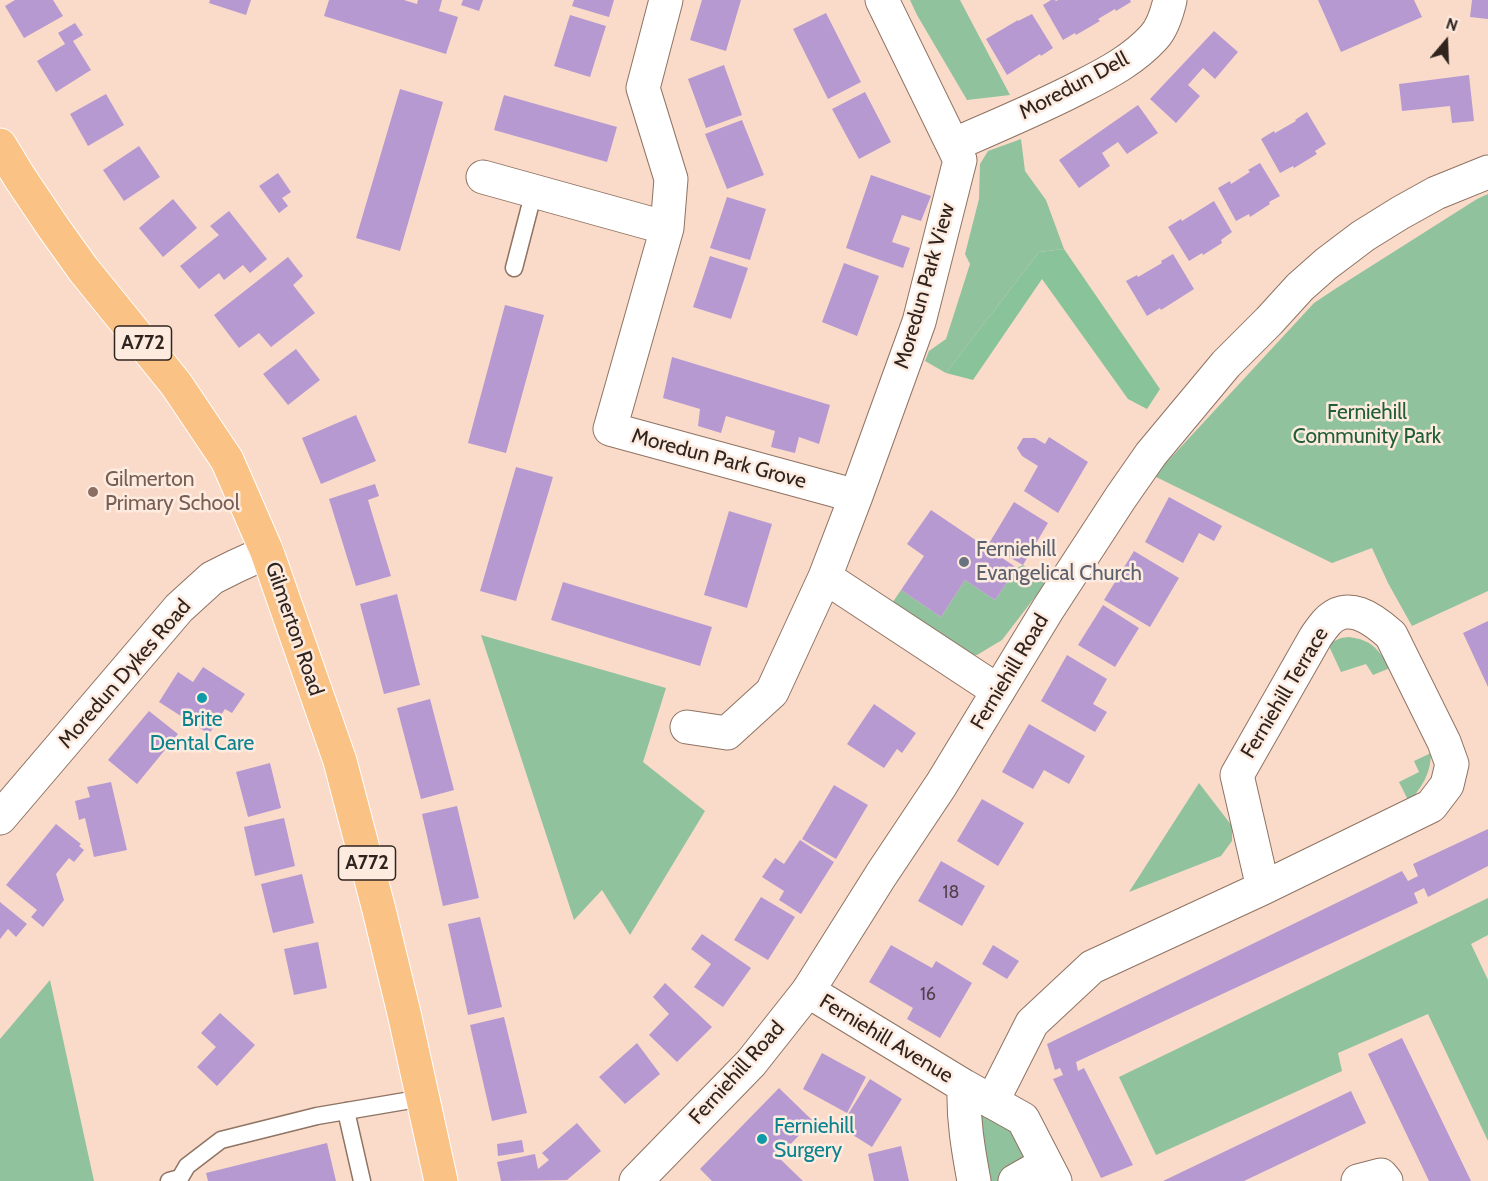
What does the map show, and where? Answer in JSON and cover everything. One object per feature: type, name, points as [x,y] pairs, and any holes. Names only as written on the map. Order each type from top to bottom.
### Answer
[{"type":"main road","name":"Gilmerton Road","points":[[0,145],[83,269],[176,384],[227,459],[267,552],[340,761],[404,1013],[441,1181]]},
{"type":"street","name":"Moredun Park Grove","points":[[666,0],[643,88],[671,179],[668,228],[610,429],[856,496]]},
{"type":"street","name":"Moredun Park View","points":[[687,727],[727,733],[772,692],[825,577],[919,322],[960,160],[882,0]]},
{"type":"street","name":"Moredun Dell","points":[[953,145],[1056,100],[1114,69],[1155,36],[1167,15],[1170,0]]},
{"type":"street","name":"Ferniehill Road","points":[[636,1181],[751,1063],[808,991],[941,785],[1054,600],[1151,454],[1226,364],[1300,287],[1363,236],[1436,193],[1488,172]]},
{"type":"street","points":[[483,177],[668,228]]},
{"type":"street","name":"Moredun Dykes Road","points":[[1,813],[179,608],[212,578],[267,552]]},
{"type":"street","points":[[825,577],[998,691]]},
{"type":"street","name":"Ferniehill Terrace","points":[[992,1102],[1032,1023],[1092,967],[1263,888],[1431,806],[1447,785],[1452,764],[1444,742],[1391,635],[1377,622],[1357,612],[1342,612],[1328,621],[1315,638],[1237,775],[1263,888]]},
{"type":"street","name":"Ferniehill Avenue","points":[[808,991],[964,1086],[1023,1119],[1050,1172],[1015,1181]]},
{"type":"street","name":"Ferniehill Avenue","points":[[964,1086],[963,1107],[974,1181]]},
{"type":"street","points":[[1358,1181],[1381,1175],[1386,1181]]},
{"type":"lane","points":[[514,268],[534,191]]},
{"type":"lane","points":[[168,1181],[180,1179],[187,1166],[221,1140],[317,1116],[423,1098]]},
{"type":"lane","points":[[346,1111],[362,1181]]},
{"type":"green space","points":[[910,0],[960,0],[1010,95],[967,100]]},
{"type":"green space","points":[[1021,139],[1025,171],[1046,200],[1064,249],[1039,252],[946,373],[925,361],[929,351],[946,339],[970,264],[965,254],[979,199],[980,164],[988,151]]},
{"type":"green space","name":"Ferniehill Community Park","points":[[1488,194],[1488,591],[1412,626],[1372,548],[1332,563],[1154,476],[1314,303]]},
{"type":"green space","points":[[1064,249],[1160,389],[1147,409],[1128,399],[1042,279],[973,380],[946,373],[1039,252]]},
{"type":"green space","points":[[1023,565],[1048,580],[1002,640],[977,655],[958,654],[888,609],[901,590],[941,617],[965,580],[995,600],[1017,568]]},
{"type":"green space","points":[[481,635],[666,688],[643,762],[705,811],[630,935],[602,890],[574,920]]},
{"type":"green space","points":[[1349,637],[1369,643],[1390,668],[1373,675],[1366,664],[1341,672],[1328,644]]},
{"type":"green space","points":[[1431,753],[1425,779],[1409,802],[1399,782],[1419,772],[1414,761]]},
{"type":"green space","points":[[1199,783],[1232,826],[1232,841],[1221,856],[1129,892]]},
{"type":"green space","points":[[1488,898],[1488,935],[1471,944],[1488,980],[1488,1141],[1428,1014],[1338,1053],[1342,1071],[1156,1155],[1119,1077]]},
{"type":"green space","points":[[50,980],[94,1181],[0,1181],[0,1039]]},
{"type":"green space","points":[[986,1103],[1015,1118],[1025,1149],[1022,1170],[1008,1181],[988,1181],[974,1114]]},
{"type":"building","points":[[15,0],[53,0],[63,16],[24,38],[5,6]]},
{"type":"building","points":[[210,0],[251,0],[246,15],[209,3]]},
{"type":"building","points":[[329,0],[404,0],[417,4],[418,0],[442,0],[439,11],[458,17],[446,54],[324,16]]},
{"type":"building","points":[[463,0],[483,0],[479,11],[461,5]]},
{"type":"building","points":[[574,0],[614,0],[609,17],[572,6]]},
{"type":"building","points":[[702,0],[741,0],[726,51],[690,40]]},
{"type":"building","points":[[1051,0],[1130,0],[1131,2],[1098,19],[1100,21],[1076,35],[1075,33],[1063,40],[1043,5]]},
{"type":"building","points":[[1318,0],[1414,0],[1422,17],[1341,52]]},
{"type":"building","points":[[1472,0],[1488,0],[1488,19],[1470,17]]},
{"type":"building","points":[[826,13],[861,82],[828,99],[793,29]]},
{"type":"building","points":[[1032,14],[1053,48],[1007,75],[986,39]]},
{"type":"building","points":[[570,15],[606,26],[590,77],[554,66]]},
{"type":"building","points":[[75,23],[83,35],[73,41],[91,70],[56,92],[37,61],[65,44],[58,33]]},
{"type":"building","points":[[1214,31],[1238,52],[1215,79],[1203,68],[1188,85],[1200,96],[1176,123],[1150,99]]},
{"type":"building","points":[[724,65],[742,115],[706,128],[688,79]]},
{"type":"building","points":[[1469,75],[1474,121],[1452,123],[1450,106],[1402,111],[1399,84]]},
{"type":"building","points":[[400,89],[443,102],[400,251],[356,238]]},
{"type":"building","points":[[865,92],[891,142],[859,159],[832,109]]},
{"type":"building","points":[[106,94],[124,125],[88,146],[70,114]]},
{"type":"building","points":[[504,95],[617,127],[607,162],[494,130]]},
{"type":"building","points":[[1138,105],[1158,133],[1127,154],[1118,142],[1102,153],[1110,166],[1079,188],[1059,160]]},
{"type":"building","points":[[1307,112],[1326,144],[1315,151],[1317,154],[1294,168],[1293,166],[1280,173],[1261,139],[1296,121]]},
{"type":"building","points":[[742,120],[764,175],[727,189],[705,134]]},
{"type":"building","points":[[139,146],[160,177],[124,201],[103,170]]},
{"type":"building","points":[[1260,163],[1280,196],[1250,217],[1249,214],[1236,221],[1218,188],[1230,181],[1231,184]]},
{"type":"building","points":[[278,173],[291,192],[282,198],[288,206],[279,213],[259,186]]},
{"type":"building","points":[[871,175],[931,196],[921,221],[902,215],[892,242],[910,248],[903,268],[846,248]]},
{"type":"building","points":[[727,197],[766,209],[750,260],[710,248]]},
{"type":"building","points":[[173,199],[197,228],[163,257],[139,228]]},
{"type":"building","points":[[1214,201],[1232,232],[1221,240],[1222,243],[1189,261],[1168,227]]},
{"type":"building","points":[[229,211],[267,259],[250,273],[243,265],[224,280],[219,273],[199,289],[180,266],[219,235],[210,226]]},
{"type":"building","points":[[1173,254],[1194,289],[1147,316],[1126,281],[1137,275],[1138,277]]},
{"type":"building","points":[[710,256],[748,268],[731,319],[693,307]]},
{"type":"building","points":[[288,257],[303,276],[293,285],[315,313],[271,347],[259,333],[239,348],[214,315]]},
{"type":"building","points":[[844,263],[879,276],[857,336],[822,322]]},
{"type":"building","points":[[505,305],[544,315],[506,453],[468,443]]},
{"type":"building","points":[[296,349],[320,380],[288,405],[263,374]]},
{"type":"building","points":[[672,357],[830,405],[819,444],[799,437],[795,453],[771,447],[775,431],[726,416],[721,433],[698,426],[700,409],[663,398]]},
{"type":"building","points":[[356,415],[376,461],[321,484],[302,438]]},
{"type":"building","points":[[1049,437],[1088,462],[1058,513],[1024,491],[1038,466],[1022,456],[1017,448],[1023,438],[1035,438],[1045,444]]},
{"type":"building","points":[[516,467],[553,477],[516,601],[480,591]]},
{"type":"building","points":[[375,484],[379,496],[368,500],[391,576],[356,586],[329,499]]},
{"type":"building","points":[[1169,497],[1222,526],[1214,541],[1199,533],[1183,563],[1145,542]]},
{"type":"building","points":[[1014,502],[1048,523],[1023,565],[988,545]]},
{"type":"building","name":"Ferniehill Evangelical Church","points":[[931,510],[1017,568],[995,600],[965,580],[941,617],[901,590],[924,556],[907,544]]},
{"type":"building","points":[[729,511],[772,524],[747,608],[704,595]]},
{"type":"building","points":[[1134,551],[1179,578],[1150,627],[1104,600]]},
{"type":"building","points":[[563,582],[712,627],[700,666],[551,620]]},
{"type":"building","points":[[397,594],[420,685],[384,694],[360,604]]},
{"type":"building","points":[[1103,605],[1139,628],[1115,667],[1078,645]]},
{"type":"building","points":[[1488,621],[1488,687],[1463,633]]},
{"type":"building","points":[[1067,655],[1107,679],[1093,704],[1107,712],[1095,732],[1041,701]]},
{"type":"building","name":"Brite Dental Care","points":[[203,667],[245,694],[232,713],[225,709],[209,734],[159,702],[178,672],[193,682]]},
{"type":"building","points":[[430,699],[454,790],[421,799],[397,708]]},
{"type":"building","points":[[874,704],[916,733],[902,753],[897,749],[884,768],[847,744]]},
{"type":"building","points":[[149,711],[178,734],[137,784],[108,760]]},
{"type":"building","points":[[1029,724],[1085,756],[1069,784],[1044,770],[1033,789],[1002,772]]},
{"type":"building","points":[[270,763],[281,808],[248,817],[236,772]]},
{"type":"building","points":[[111,782],[127,850],[94,857],[85,818],[79,820],[75,801],[90,797],[87,787]]},
{"type":"building","points":[[834,785],[868,805],[836,859],[802,839]]},
{"type":"building","points":[[982,799],[1024,823],[998,866],[957,841]]},
{"type":"building","points":[[457,806],[479,898],[443,906],[422,814]]},
{"type":"building","points":[[284,818],[295,866],[255,876],[244,827]]},
{"type":"building","points":[[56,824],[81,844],[79,846],[84,850],[74,862],[69,858],[56,874],[64,900],[43,927],[31,917],[37,910],[6,885]]},
{"type":"building","points":[[1488,829],[1488,866],[1428,897],[1424,888],[1414,893],[1418,903],[1076,1062],[1078,1071],[1084,1068],[1133,1165],[1101,1178],[1053,1079],[1063,1075],[1060,1068],[1055,1070],[1047,1044],[1402,871],[1408,881],[1418,876],[1413,864]]},
{"type":"building","points":[[800,840],[834,862],[801,914],[779,900],[784,891],[762,877],[775,858],[784,864]]},
{"type":"building","points":[[941,861],[985,886],[962,926],[918,901]]},
{"type":"building","points":[[302,874],[314,923],[273,933],[261,884]]},
{"type":"building","points":[[761,897],[795,917],[768,960],[734,940]]},
{"type":"building","points":[[0,902],[27,924],[16,937],[8,929],[0,939]]},
{"type":"building","points":[[480,917],[502,1007],[468,1015],[448,924]]},
{"type":"building","points":[[702,934],[751,968],[723,1007],[694,987],[711,964],[691,949]]},
{"type":"building","points":[[318,942],[327,988],[294,995],[284,949]]},
{"type":"building","points":[[891,945],[932,968],[936,961],[972,983],[940,1038],[907,1019],[913,1008],[869,982]]},
{"type":"building","points":[[993,945],[1019,961],[1007,979],[982,964]]},
{"type":"building","points":[[665,983],[712,1027],[677,1062],[649,1035],[669,1014],[653,997]]},
{"type":"building","points":[[220,1013],[255,1045],[217,1086],[197,1067],[216,1047],[201,1033]]},
{"type":"building","points":[[504,1017],[527,1113],[492,1121],[470,1025]]},
{"type":"building","points":[[1402,1038],[1471,1181],[1429,1181],[1368,1054]]},
{"type":"building","points":[[637,1043],[660,1074],[625,1104],[599,1077]]},
{"type":"building","points":[[822,1053],[866,1077],[847,1113],[803,1089]]},
{"type":"building","points":[[870,1079],[902,1099],[872,1147],[840,1127]]},
{"type":"building","name":"Ferniehill Surgery","points":[[779,1088],[813,1121],[778,1157],[803,1181],[712,1181],[700,1169]]},
{"type":"building","points":[[1351,1091],[1366,1123],[1244,1181],[1163,1181]]},
{"type":"building","points":[[577,1123],[601,1151],[567,1180],[501,1181],[497,1162],[535,1154],[538,1169],[549,1160],[542,1153]]},
{"type":"building","points":[[522,1140],[524,1152],[498,1156],[497,1144]]},
{"type":"building","points":[[327,1143],[336,1181],[208,1181],[206,1173]]},
{"type":"building","points":[[901,1146],[909,1181],[874,1181],[868,1154]]},
{"type":"place","name":"Gilmerton Primary School","points":[[93,492]]},
{"type":"place","name":"Ferniehill Evangelical Church","points":[[964,562]]},
{"type":"place","name":"Brite Dental Care","points":[[202,698]]},
{"type":"place","name":"Ferniehill Surgery","points":[[762,1139]]}]
